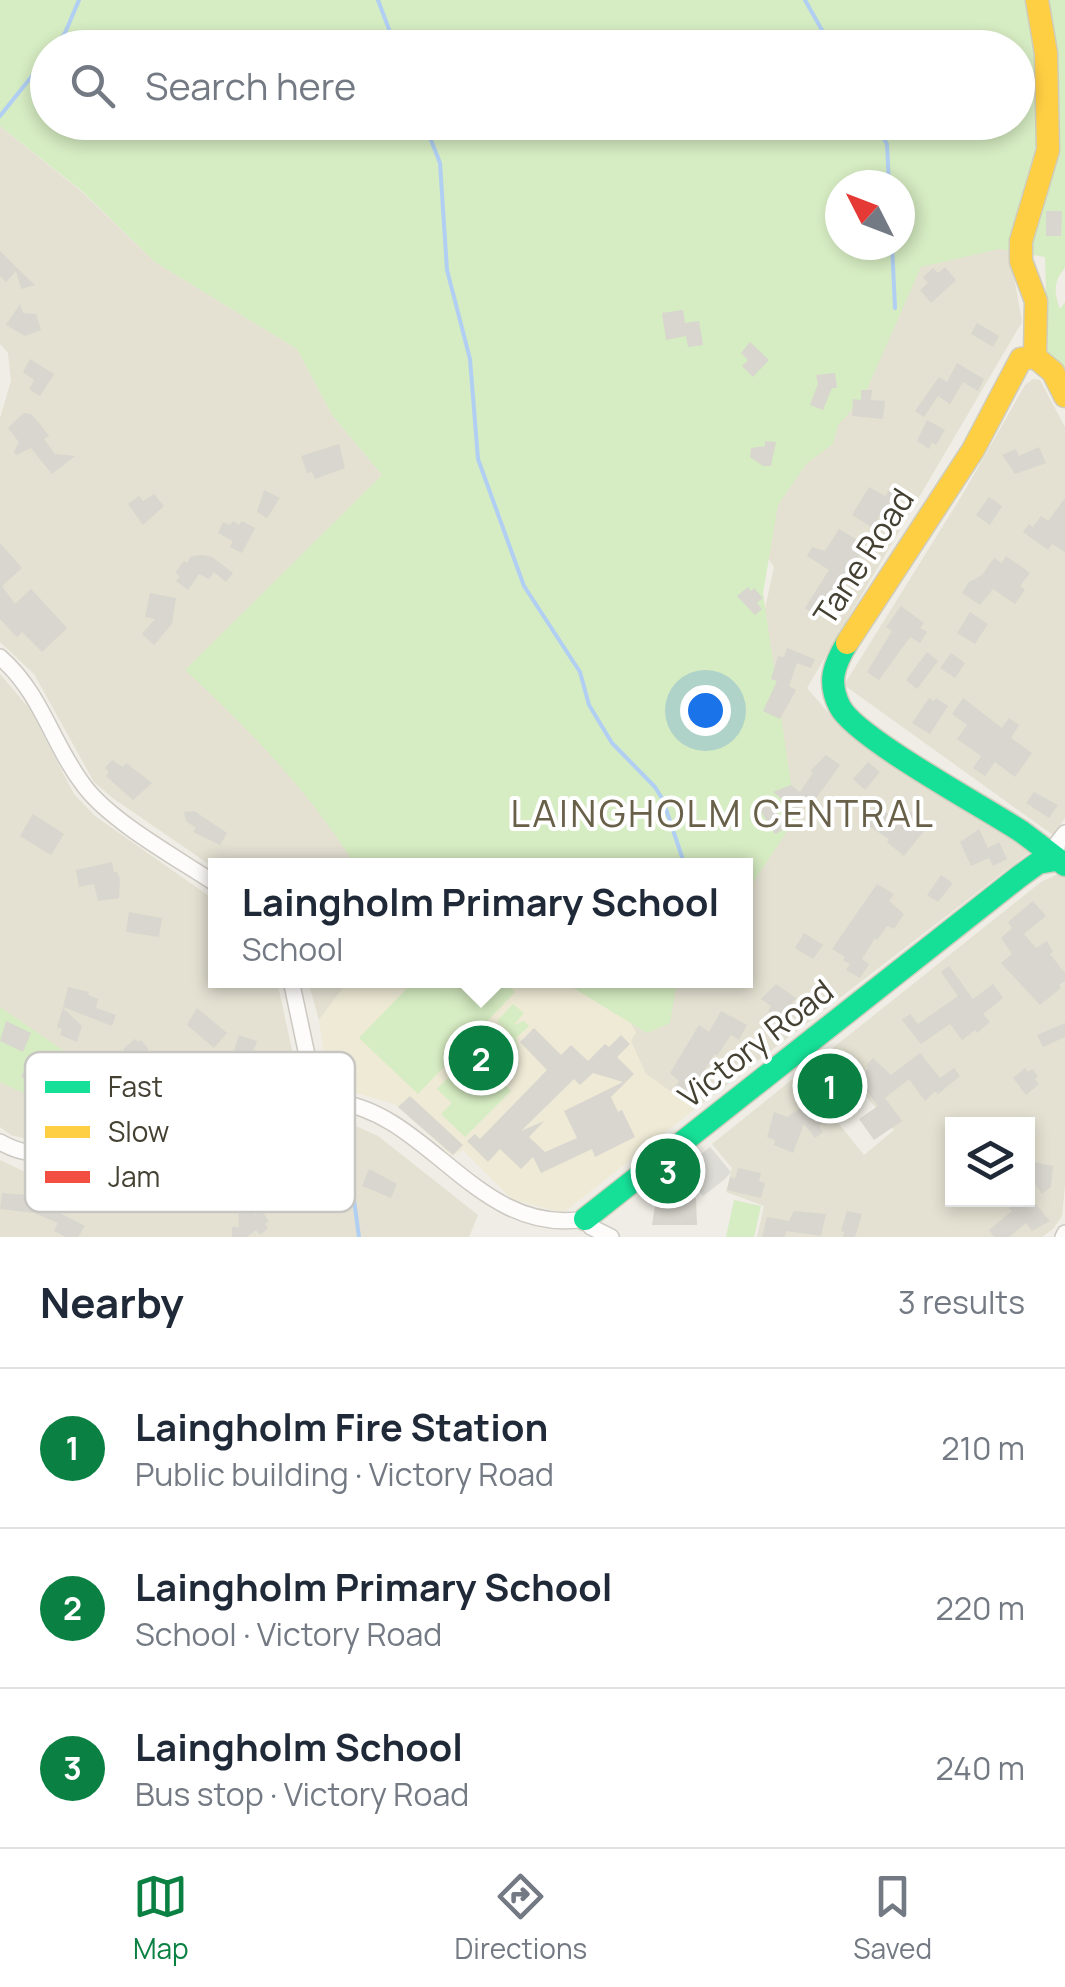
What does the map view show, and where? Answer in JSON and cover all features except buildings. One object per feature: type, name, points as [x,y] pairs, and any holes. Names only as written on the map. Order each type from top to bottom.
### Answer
[{"type":"street","points":[[1037,0],[1046,53],[1048,150],[1021,240],[1021,261],[1036,301],[1034,357],[1053,372],[1065,396]]},
{"type":"street","name":"Tane Road","points":[[1034,357],[1021,360],[1012,373],[1005,394],[972,450],[844,648],[833,669],[832,685],[841,710],[866,734],[1023,832],[1060,862]]},
{"type":"street","points":[[0,657],[35,694],[71,766],[99,803],[208,878]]},
{"type":"street","points":[[1060,862],[1058,842],[1065,832]]},
{"type":"street","name":"Victory Road","points":[[355,1106],[374,1114],[466,1192],[510,1221],[552,1228],[585,1218],[1038,863],[1060,862]]},
{"type":"street","points":[[293,988],[306,1052]]},
{"type":"street","points":[[0,1142],[25,1153]]},
{"type":"street","points":[[585,1218],[591,1227],[611,1237]]},
{"type":"shaded area","points":[[0,126],[82,192],[155,262],[297,349],[332,415],[382,475],[186,670],[229,711],[541,858],[208,858],[208,864],[94,782],[34,674],[0,642],[0,418],[11,381],[8,353],[0,344]]},
{"type":"shaded area","points":[[1004,140],[1021,140],[1011,260],[1022,322],[807,688],[831,716],[886,761],[1031,851],[695,1109],[646,1074],[630,1041],[580,988],[753,988],[753,858],[744,858],[742,714],[774,567],[625,344],[861,330]]},
{"type":"shaded area","points":[[1033,379],[1040,380],[1065,427],[1065,818],[1053,835],[844,685],[964,492],[1025,385]]},
{"type":"shaded area","points":[[0,674],[29,708],[74,794],[95,816],[208,895],[208,988],[279,988],[292,1052],[25,1052],[25,1138],[0,1127]]},
{"type":"shaded area","points":[[1058,874],[1065,876],[1065,1186],[1062,1216],[1053,1229],[1042,1237],[757,1237],[764,1206],[726,1192],[732,1168],[712,1144],[799,1074],[864,1155],[894,1130],[829,1051],[1041,882]]},
{"type":"shaded area","points":[[310,988],[343,988],[319,1020]]},
{"type":"shaded area","points":[[343,988],[584,988],[627,1017],[636,1032],[631,1041],[646,1074],[695,1109],[563,1213],[512,1199],[463,1150],[452,1156],[395,1104],[355,1093],[355,1052],[323,1052],[319,1020]]},
{"type":"shaded area","points":[[355,1126],[378,1136],[478,1215],[469,1237],[0,1237],[0,1160],[23,1171],[25,1212],[355,1212]]},
{"type":"shaded area","points":[[710,1147],[731,1172],[725,1179],[703,1196],[691,1183],[676,1185],[671,1178]]},
{"type":"green space","points":[[0,0],[1065,0],[1065,268],[1056,287],[1060,309],[1065,302],[1065,381],[1048,354],[1045,257],[999,249],[921,267],[863,398],[838,425],[833,444],[806,464],[778,505],[763,593],[796,818],[753,882],[753,858],[350,858],[277,762],[185,670],[382,475],[332,415],[297,349],[155,262],[82,191],[0,126]]},
{"type":"green space","points":[[407,988],[511,988],[515,992],[418,1094],[359,1038]]},
{"type":"green space","points":[[573,988],[676,988],[670,1023],[647,1033]]},
{"type":"green space","points":[[513,1004],[524,1013],[514,1025],[524,1021],[529,1026],[516,1038],[519,1048],[494,1073],[511,1091],[465,1137],[441,1114],[452,1103],[437,1089],[474,1051],[480,1057],[497,1048],[507,1031],[497,1021]]},
{"type":"green space","points":[[0,1007],[64,1052],[25,1052],[25,1094],[0,1082]]},
{"type":"green space","points":[[734,1200],[761,1206],[754,1237],[726,1237]]},
{"type":"waterway","points":[[66,30],[79,0]]},
{"type":"waterway","points":[[378,0],[389,30]]},
{"type":"waterway","points":[[805,0],[822,30]]},
{"type":"waterway","points":[[0,116],[30,78]]},
{"type":"waterway","points":[[431,140],[440,163],[447,270],[470,359],[478,459],[524,586],[580,672],[589,705],[612,743],[663,800],[682,858]]},
{"type":"waterway","points":[[885,140],[888,170]]},
{"type":"waterway","points":[[893,260],[895,308]]},
{"type":"waterway","points":[[355,1207],[359,1237]]},
{"type":"traffic: fast","points":[[847,643],[833,682],[840,707],[851,720],[895,754],[1022,832],[1065,865]]},
{"type":"traffic: fast","points":[[585,1219],[1020,876],[1038,863],[1055,860]]},
{"type":"traffic: slow","points":[[1035,357],[1036,301],[1021,261],[1021,241],[1048,150],[1046,53],[1037,0]]},
{"type":"traffic: slow","points":[[847,643],[973,450],[1021,359],[1035,357],[1053,372],[1065,396]]},
{"type":"place","name":"Laingholm Primary School","points":[[481,1058]]},
{"type":"place","name":"Laingholm Fire Station","points":[[830,1086]]},
{"type":"place","name":"Laingholm School","points":[[668,1171]]},
{"type":"district","name":"LAINGHOLM CENTRAL","points":[[723,814]]}]
